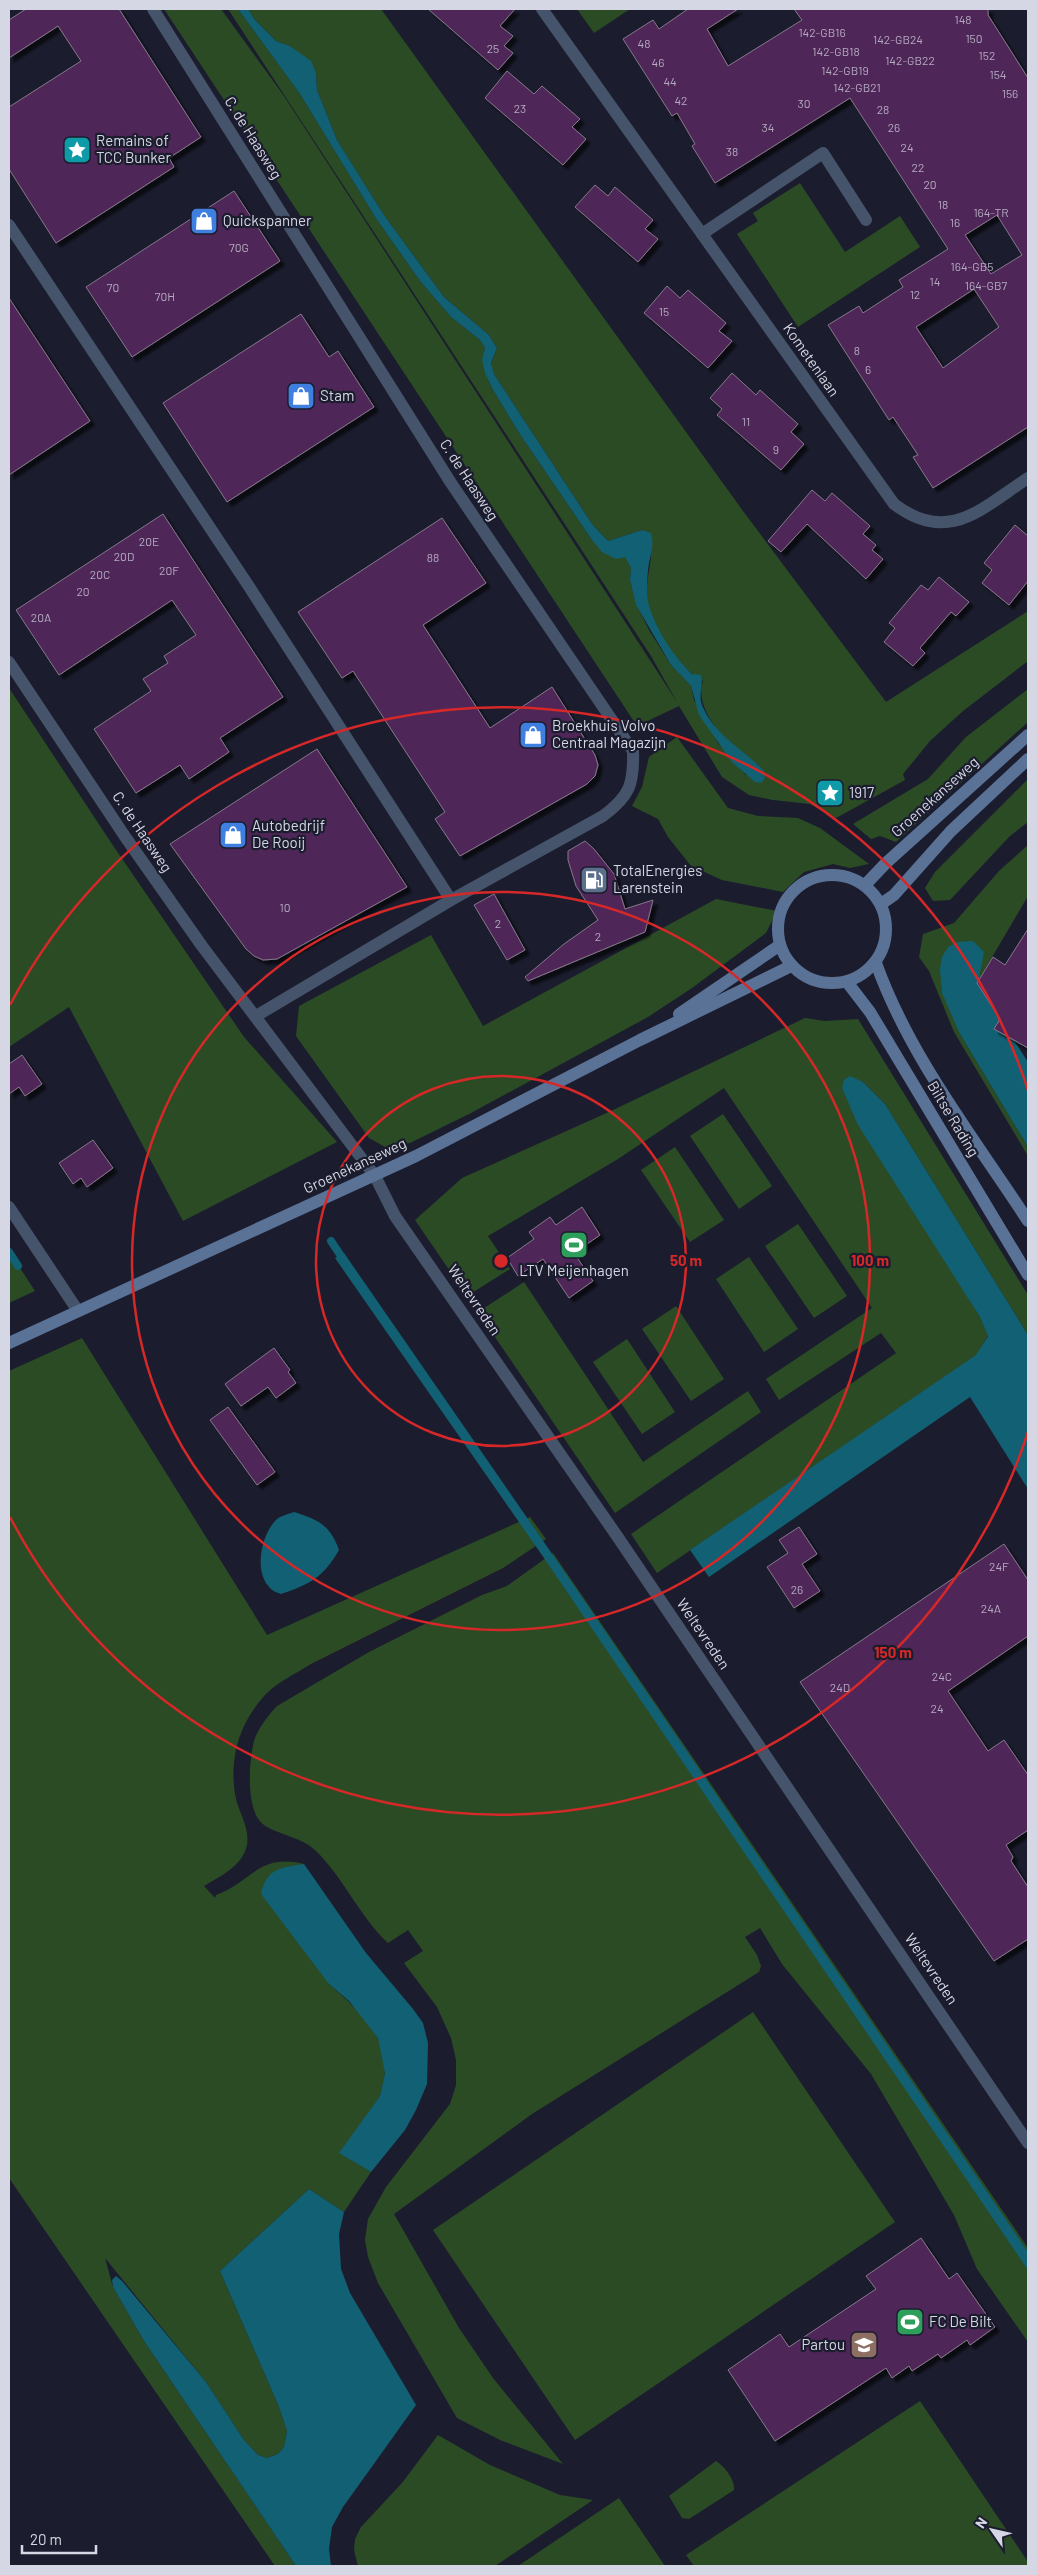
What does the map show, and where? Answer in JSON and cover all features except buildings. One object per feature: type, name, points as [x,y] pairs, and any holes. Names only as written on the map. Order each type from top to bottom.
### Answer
[{"type":"main road","name":"Groenekanseweg","points":[[865,885],[886,863],[1028,735]]},
{"type":"main road","points":[[881,904],[894,894],[951,830],[1028,759]]},
{"type":"main road","points":[[832,874],[849,877],[865,885],[881,904],[886,924],[885,944],[876,963],[863,974],[847,982],[832,984],[817,982],[791,966],[780,945],[778,930],[780,914],[787,899],[799,886],[814,878],[832,874]]},
{"type":"main road","name":"Groenekanseweg","points":[[640,1040],[780,945]]},
{"type":"main road","name":"Biltse Rading","points":[[876,963],[890,1002],[933,1076],[1028,1221]]},
{"type":"main road","name":"Groenekanseweg","points":[[9,1343],[375,1176],[640,1040],[791,966]]},
{"type":"main road","name":"Biltse Rading","points":[[847,982],[870,1012],[1028,1275]]},
{"type":"street","name":"C. de Haasweg","points":[[153,9],[451,483],[633,751],[634,772],[629,792],[603,816],[452,900],[256,1016]]},
{"type":"street","name":"Kometenlaan","points":[[542,9],[894,504],[908,515],[929,522],[947,524],[966,518],[1028,478]]},
{"type":"street","points":[[702,234],[823,154],[866,220]]},
{"type":"street","points":[[9,225],[258,600],[452,900]]},
{"type":"street","name":"C. de Haasweg","points":[[9,662],[126,838],[202,946],[352,1144]]},
{"type":"street","name":"Weltevreden","points":[[352,1144],[375,1176],[395,1216],[622,1544],[1028,2143]]},
{"type":"street","points":[[9,1207],[78,1311]]},
{"type":"green space","points":[[164,9],[221,9],[284,96],[677,702],[651,656],[228,9],[238,9],[300,94],[375,217],[420,281],[451,317],[480,340],[485,348],[484,365],[486,375],[493,390],[521,436],[592,540],[625,556],[631,568],[630,580],[636,604],[649,630],[671,665],[691,686],[694,700],[718,743],[746,775],[759,766],[727,741],[709,718],[701,693],[703,681],[676,658],[662,637],[651,615],[647,598],[647,586],[651,552],[642,530],[608,541],[592,524],[494,374],[491,364],[497,348],[489,335],[444,297],[384,215],[337,140],[317,90],[316,73],[290,46],[276,41],[255,20],[248,9],[381,9],[743,511],[886,702],[1028,611],[1028,661],[963,711],[930,741],[903,774],[905,780],[836,818],[810,804],[749,795],[722,777],[679,706],[637,726]]},
{"type":"green space","points":[[577,9],[630,9],[594,33]]},
{"type":"green space","points":[[800,183],[845,252],[900,216],[920,247],[798,327],[737,234],[758,221],[753,213]]},
{"type":"green space","points":[[9,688],[112,844],[244,1037],[337,1142],[183,1221],[69,1007],[9,1047]]},
{"type":"green space","points":[[1028,689],[1028,722],[896,842],[880,836],[871,839],[853,824],[928,779],[966,737]]},
{"type":"green space","points":[[677,737],[728,808],[758,816],[798,818],[820,828],[869,864],[850,868],[833,864],[804,872],[783,892],[722,880],[691,866],[668,837],[658,819],[632,806],[642,787],[649,757]]},
{"type":"green space","points":[[1028,779],[1028,822],[1010,836],[950,900],[933,901],[925,888],[935,872]]},
{"type":"green space","points":[[1028,845],[1028,896],[978,981],[960,1034],[1028,1147],[1028,1156],[954,1032],[929,971],[919,957],[923,934],[954,923],[999,871]]},
{"type":"green space","points":[[716,899],[777,911],[766,933],[692,988],[648,1017],[471,1113],[410,1143],[385,1147],[369,1138],[296,1036],[299,1006],[431,935],[483,1026]]},
{"type":"green space","points":[[805,1018],[825,1021],[858,1019],[1028,1295],[1028,1335],[885,1104],[863,1082],[842,1088],[980,1317],[988,1335],[977,1355],[657,1573],[631,1534],[896,1353],[881,1333],[779,1400],[766,1379],[872,1308],[724,1088],[618,1159],[488,1236],[510,1269],[467,1296],[415,1220],[462,1178],[611,1111]]},
{"type":"green space","points":[[723,1114],[772,1186],[739,1209],[690,1136]]},
{"type":"green space","points":[[675,1147],[724,1220],[690,1242],[641,1170]]},
{"type":"green space","points":[[798,1224],[847,1296],[814,1318],[765,1246]]},
{"type":"green space","points":[[9,1251],[35,1291],[9,1303]]},
{"type":"green space","points":[[749,1257],[798,1329],[764,1352],[716,1279]]},
{"type":"green space","points":[[524,1282],[643,1462],[748,1391],[761,1412],[615,1513],[478,1312]]},
{"type":"green space","points":[[676,1306],[724,1379],[691,1401],[642,1329]]},
{"type":"green space","points":[[82,1338],[267,1635],[530,1517],[546,1539],[503,1568],[311,1664],[283,1681],[267,1693],[250,1715],[243,1727],[235,1753],[235,1794],[247,1832],[247,1845],[240,1859],[230,1870],[204,1886],[215,1898],[216,1895],[265,1866],[276,1862],[304,1864],[302,1865],[329,1984],[368,2023],[378,2038],[385,2073],[380,2096],[340,2153],[371,2172],[344,2212],[309,2189],[220,2271],[279,2407],[287,2431],[284,2447],[278,2454],[267,2458],[258,2455],[244,2440],[206,2382],[105,2258],[113,2287],[144,2341],[296,2566],[275,2566],[9,2178],[9,1371]]},
{"type":"green space","points":[[627,1339],[675,1412],[642,1434],[593,1362]]},
{"type":"green space","points":[[553,1553],[1028,2248],[1028,2342],[977,2269],[954,2215],[871,2074],[782,1964],[760,1928],[745,1937],[757,1955],[761,1966],[759,1972],[532,2114],[394,2214],[459,2328],[493,2378],[563,2464],[500,2440],[457,2418],[378,2283],[368,2257],[365,2240],[368,2219],[386,2187],[450,2104],[456,2085],[456,2060],[451,2038],[437,2007],[404,1963],[423,1951],[408,1930],[388,1943],[368,1921],[335,1873],[315,1850],[303,1842],[264,1825],[258,1818],[251,1798],[251,1761],[254,1741],[258,1731],[277,1706],[369,1652],[482,1595],[507,1586]]},
{"type":"green space","points":[[753,2012],[895,2222],[575,2440],[433,2230]]},
{"type":"green space","points":[[920,2401],[1028,2562],[1028,2566],[694,2566],[686,2555]]},
{"type":"green space","points":[[438,2435],[490,2465],[560,2495],[593,2500],[495,2566],[358,2566],[354,2550],[355,2539],[361,2527],[402,2483]]},
{"type":"green space","points":[[716,2461],[729,2474],[734,2490],[689,2519],[682,2518],[669,2496]]},
{"type":"green space","points":[[619,2498],[665,2566],[518,2566]]},
{"type":"water","points":[[238,9],[248,9],[255,20],[276,41],[290,46],[311,61],[316,73],[317,90],[337,140],[384,215],[444,297],[489,335],[497,348],[491,363],[494,374],[592,524],[608,541],[642,530],[651,533],[652,547],[647,593],[649,606],[656,625],[666,643],[685,667],[692,674],[701,675],[701,701],[707,716],[721,733],[764,771],[765,778],[761,783],[755,782],[732,762],[699,715],[691,686],[671,665],[636,605],[630,580],[631,568],[625,557],[616,559],[602,552],[521,436],[485,373],[482,360],[485,348],[480,340],[451,317],[420,281],[375,217],[300,94]]},
{"type":"water","points":[[973,941],[984,952],[978,983],[1001,1020],[996,1029],[1013,1039],[1028,1062],[1028,1147],[960,1034],[942,993],[940,969],[942,957],[948,947],[958,942]]},
{"type":"water","points":[[850,1076],[863,1082],[885,1104],[1028,1335],[1028,1489],[970,1397],[709,1577],[690,1550],[976,1355],[988,1336],[980,1317],[858,1125],[842,1088],[844,1080]]},
{"type":"water","points":[[344,1253],[575,1587],[1028,2252],[1028,2270],[544,1558],[335,1258]]},
{"type":"water","points":[[294,1512],[317,1521],[327,1529],[339,1550],[333,1560],[315,1579],[281,1594],[272,1590],[265,1582],[262,1574],[261,1554],[266,1535],[271,1527],[282,1516]]},
{"type":"water","points":[[304,1864],[366,1953],[423,2023],[428,2043],[427,2084],[416,2110],[405,2130],[371,2172],[339,2153],[380,2096],[385,2073],[378,2038],[349,2001],[329,1984],[261,1894],[267,1878],[276,1870]]},
{"type":"water","points":[[309,2189],[344,2212],[339,2234],[341,2269],[350,2293],[416,2405],[343,2507],[332,2527],[329,2549],[331,2566],[296,2566],[144,2341],[113,2287],[112,2280],[116,2276],[122,2281],[206,2382],[244,2440],[258,2455],[267,2458],[278,2454],[284,2447],[287,2431],[279,2407],[220,2271]]},
{"type":"waterway","points":[[331,1241],[345,1262]]},
{"type":"waterway","points":[[9,1252],[18,1266]]},
{"type":"place","name":"Remains of TCC Bunker","points":[[77,150]]},
{"type":"place","name":"Quickspanner","points":[[204,221]]},
{"type":"place","name":"Stam","points":[[301,396]]},
{"type":"place","name":"Broekhuis Volvo Centraal Magazijn","points":[[533,735]]},
{"type":"place","name":"1917","points":[[830,793]]},
{"type":"place","name":"Autobedrijf De Rooij","points":[[233,835]]},
{"type":"place","name":"TotalEnergies Larenstein","points":[[594,880]]},
{"type":"place","name":"LTV Meijenhagen","points":[[574,1245]]},
{"type":"place","name":"FC De Bilt","points":[[910,2322]]},
{"type":"place","name":"Partou","points":[[864,2345]]}]
